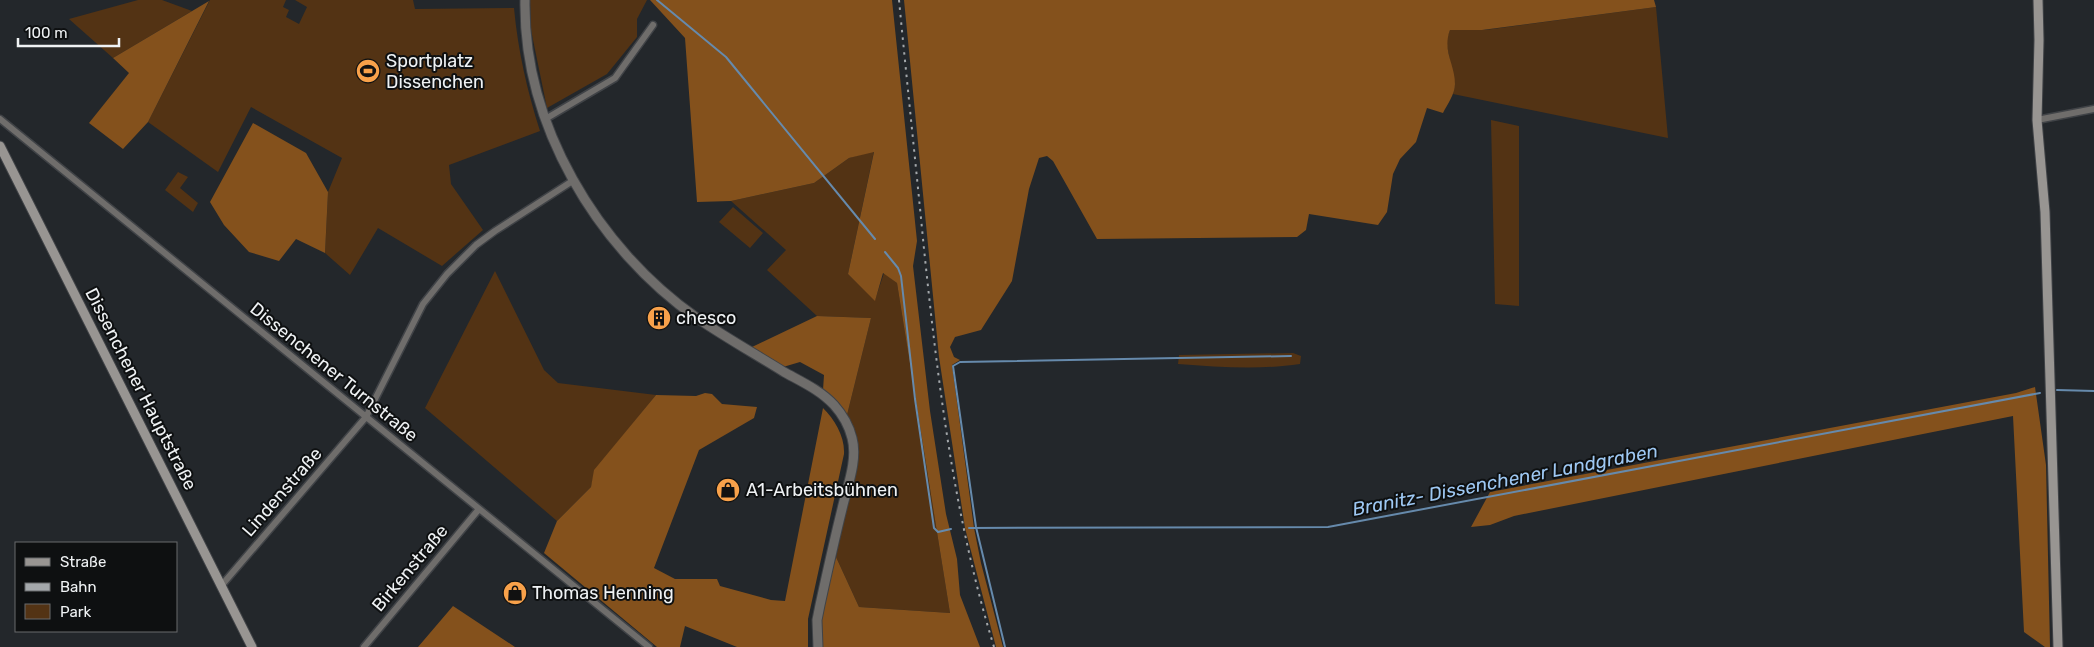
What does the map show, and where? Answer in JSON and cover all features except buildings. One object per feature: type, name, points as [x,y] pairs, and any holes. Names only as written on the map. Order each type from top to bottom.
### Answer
[{"type":"main road","points":[[2038,0],[2037,120],[2044,212],[2058,647]]},
{"type":"main road","name":"Dissenchener Hauptstraße","points":[[0,146],[252,647]]},
{"type":"street","points":[[525,0],[530,52],[547,118],[574,180],[607,231],[655,284],[697,318],[815,390],[835,406],[845,420],[854,451],[818,612],[818,647]]},
{"type":"street","points":[[547,118],[615,78],[653,25]]},
{"type":"street","points":[[2037,120],[2094,109]]},
{"type":"street","name":"Dissenchener Turnstraße","points":[[0,119],[650,647]]},
{"type":"street","name":"Lindenstraße","points":[[221,586],[366,417],[423,304],[447,274],[476,245],[574,180]]},
{"type":"street","name":"Birkenstraße","points":[[364,647],[479,509]]},
{"type":"green space","points":[[138,0],[162,0],[192,11],[113,58],[69,19]]},
{"type":"green space","points":[[210,0],[286,0],[283,7],[289,10],[286,17],[299,24],[307,7],[295,0],[413,0],[415,9],[514,8],[524,70],[540,131],[449,165],[451,184],[483,230],[442,266],[378,228],[350,275],[325,253],[328,192],[342,158],[251,107],[218,172],[148,122]]},
{"type":"green space","points":[[530,0],[647,0],[637,19],[637,37],[607,74],[547,108],[531,30]]},
{"type":"green space","points":[[1656,7],[1668,138],[1453,94],[1455,85],[1446,41],[1450,30],[1485,30]]},
{"type":"green space","points":[[1491,120],[1519,126],[1519,306],[1495,304]]},
{"type":"green space","points":[[874,151],[848,274],[875,300],[884,273],[897,283],[950,613],[859,607],[836,557],[858,449],[856,433],[847,415],[871,318],[817,316],[767,270],[786,250],[731,201],[814,183],[849,158]]},
{"type":"green space","points":[[178,172],[188,177],[180,188],[198,203],[193,212],[165,190]]},
{"type":"green space","points":[[733,207],[763,233],[750,248],[719,222]]},
{"type":"green space","points":[[495,271],[544,370],[558,383],[656,395],[595,470],[591,487],[557,521],[425,408]]},
{"type":"green space","points":[[1293,353],[1301,356],[1300,364],[1224,367],[1178,364],[1179,355]]},
{"type":"shaded area","points":[[650,0],[892,0],[917,241],[913,266],[930,411],[946,514],[957,559],[960,595],[980,647],[821,647],[819,620],[836,557],[859,607],[950,613],[897,283],[883,273],[875,301],[848,274],[874,152],[849,158],[814,183],[731,201],[697,202],[685,38]]},
{"type":"shaded area","points":[[904,0],[1654,0],[1656,7],[1482,30],[1450,30],[1447,44],[1454,77],[1454,92],[1443,113],[1427,108],[1416,142],[1400,159],[1393,174],[1387,212],[1378,225],[1309,214],[1306,230],[1297,237],[1097,239],[1053,161],[1047,156],[1039,158],[1029,189],[1012,281],[981,330],[955,337],[950,347],[954,357],[960,360],[952,365],[974,528],[1003,647],[996,647],[965,528],[939,357]]},
{"type":"shaded area","points":[[209,1],[148,122],[123,149],[89,123],[129,73],[113,58]]},
{"type":"shaded area","points":[[253,123],[306,153],[328,192],[325,253],[296,239],[279,261],[249,252],[224,225],[210,202]]},
{"type":"shaded area","points":[[817,316],[871,318],[847,415],[839,403],[823,390],[824,375],[800,362],[783,367],[752,347]]},
{"type":"shaded area","points":[[2035,387],[2046,465],[2050,647],[2045,647],[2024,632],[2013,416],[1514,516],[1490,525],[1471,527],[1490,492],[2016,393]]},
{"type":"shaded area","points":[[705,393],[712,394],[722,404],[757,407],[754,418],[699,450],[654,568],[675,579],[717,579],[720,586],[771,600],[785,601],[823,408],[838,429],[843,441],[844,454],[808,619],[808,647],[737,647],[685,626],[680,647],[657,647],[544,553],[557,521],[591,487],[594,470],[656,395],[696,396]]},
{"type":"shaded area","points":[[453,606],[515,647],[418,647]]},
{"type":"waterway","name":"Branitz- Dissenchener Landgraben","points":[[657,0],[726,57],[875,239]]},
{"type":"waterway","name":"Branitz- Dissenchener Landgraben","points":[[885,252],[898,268],[901,276],[915,399],[934,528],[938,532],[951,529]]},
{"type":"waterway","points":[[1005,647],[976,527],[953,366],[960,362],[1291,356]]},
{"type":"waterway","name":"Branitz- Dissenchener Landgraben","points":[[2057,390],[2094,391]]},
{"type":"waterway","name":"Branitz- Dissenchener Landgraben","points":[[969,528],[1328,527],[2040,393]]},
{"type":"railway","points":[[899,0],[935,349],[949,449],[968,549],[994,647]]},
{"type":"place","name":"Sportplatz Dissenchen","points":[[368,71]]},
{"type":"place","name":"chesco","points":[[659,318]]},
{"type":"place","name":"A1-Arbeitsbühnen","points":[[728,490]]},
{"type":"place","name":"Thomas Henning","points":[[515,593]]}]
